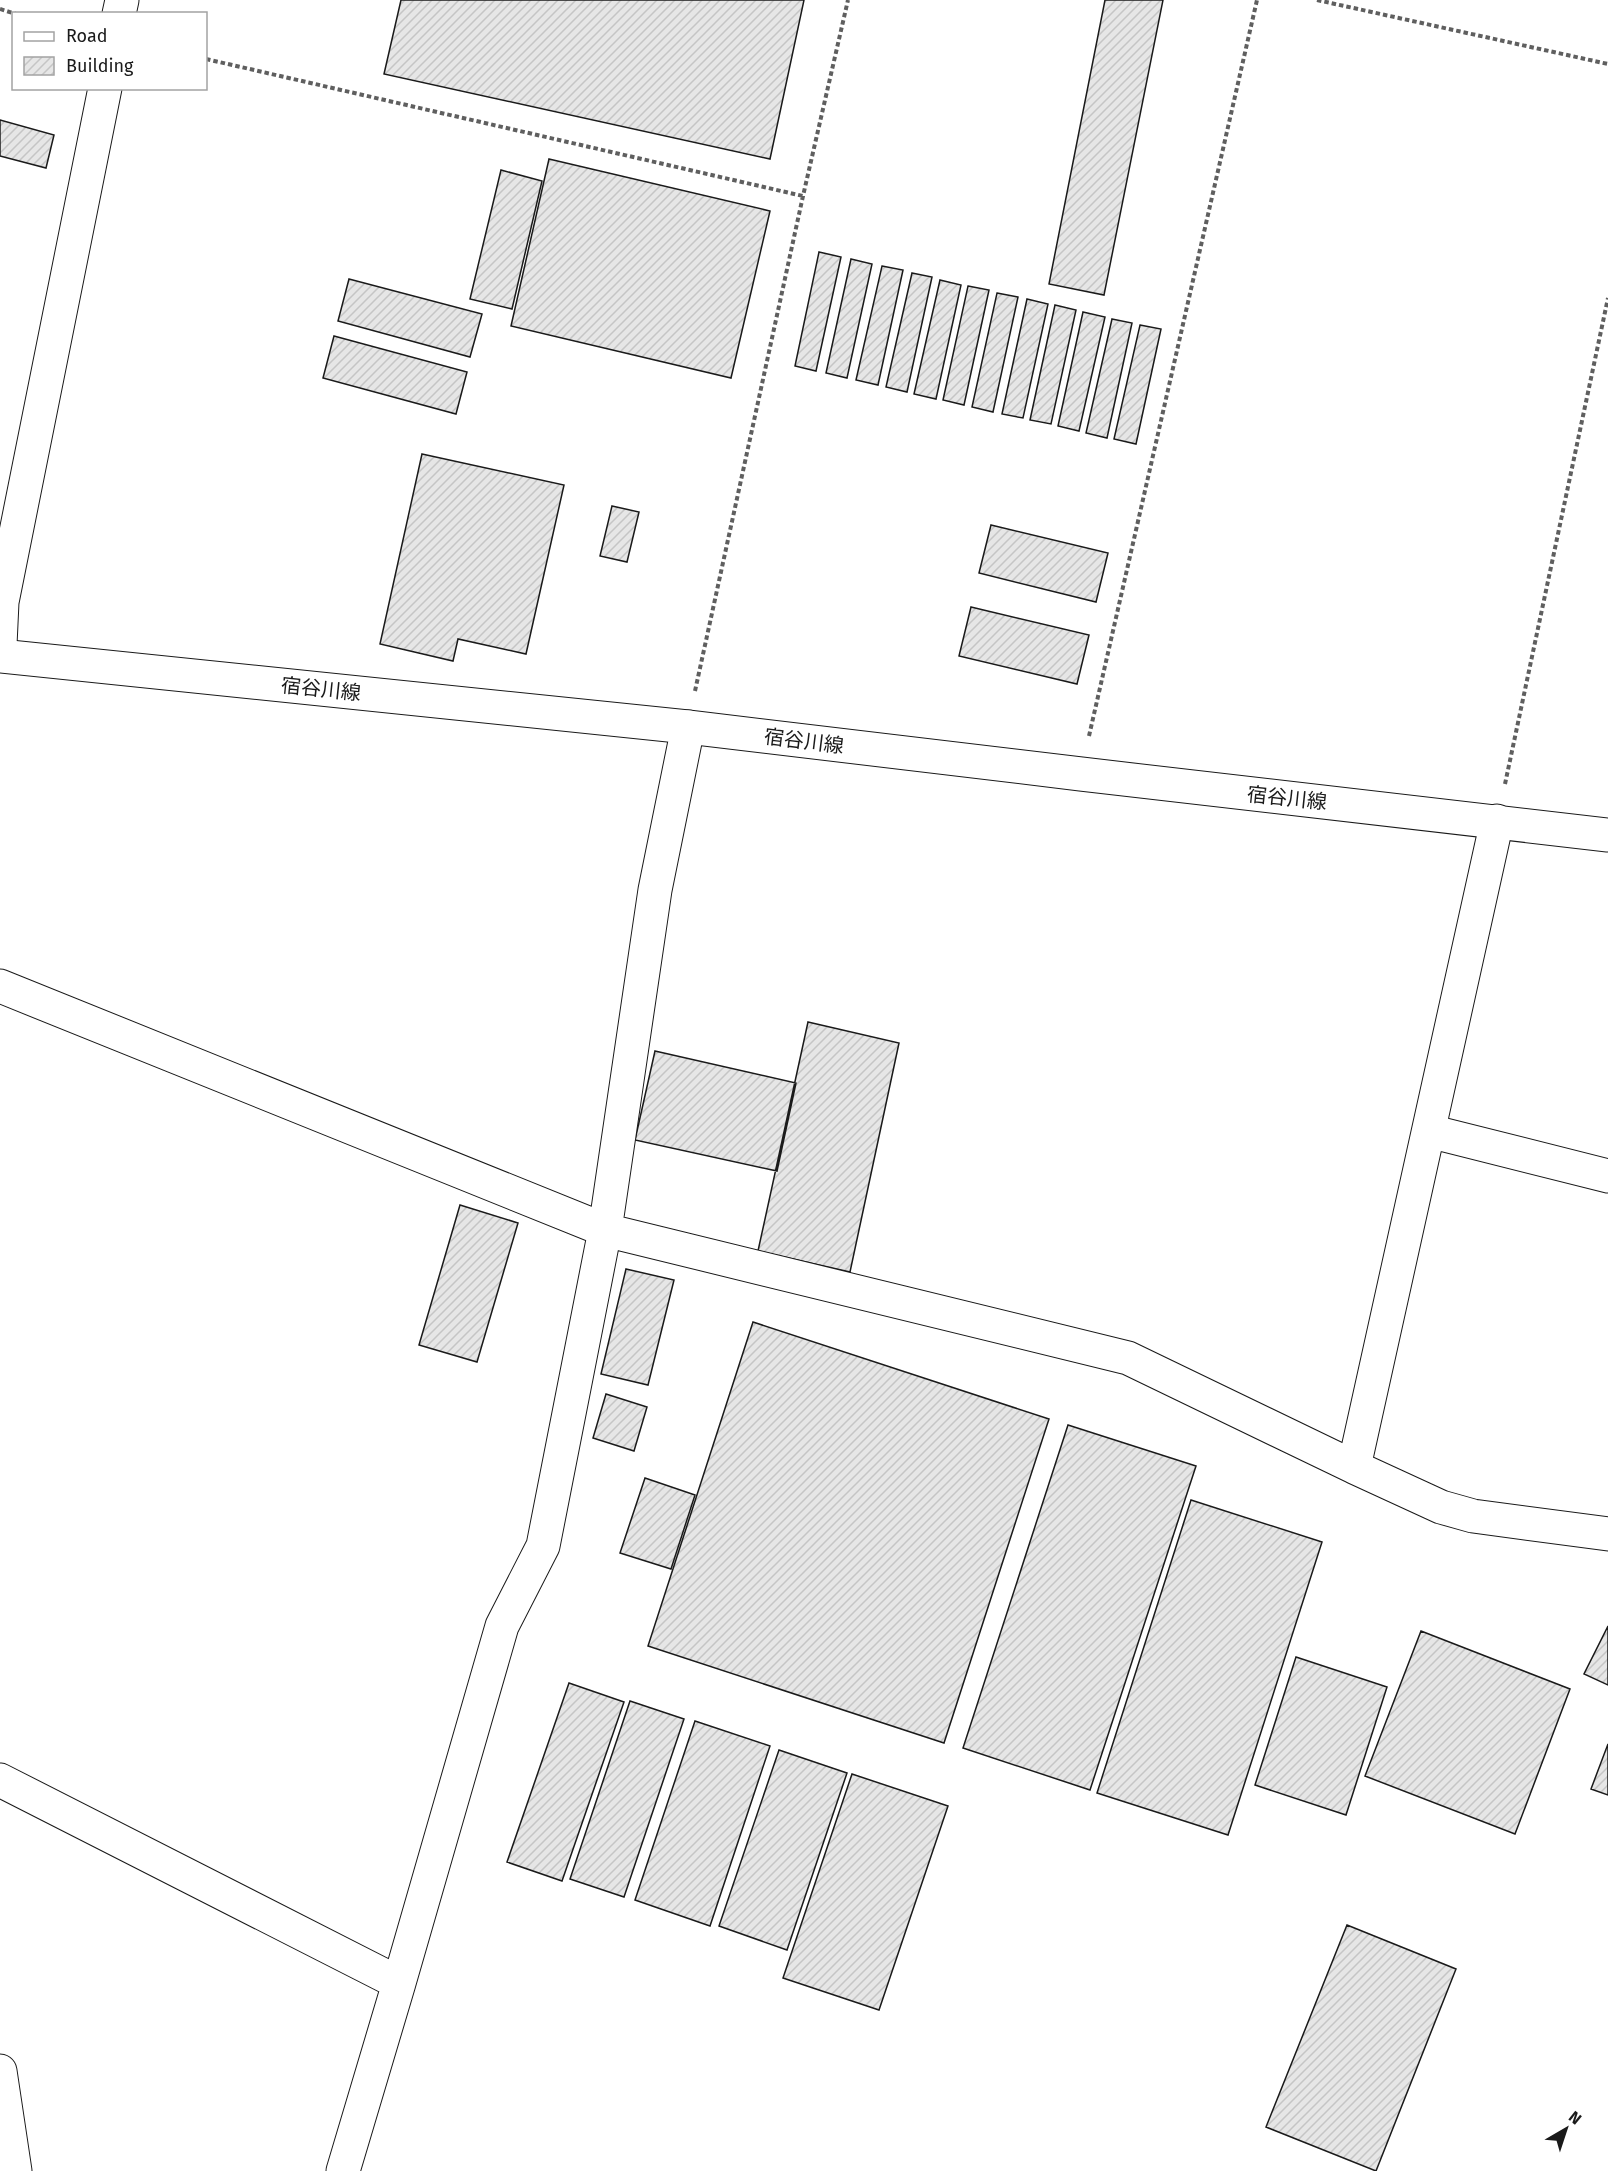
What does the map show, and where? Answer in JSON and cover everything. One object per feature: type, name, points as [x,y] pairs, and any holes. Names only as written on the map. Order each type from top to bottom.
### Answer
[{"type":"street","points":[[0,645],[2,602],[105,90]]},
{"type":"street","name":"宿谷川線","points":[[0,656],[688,727],[1608,835]]},
{"type":"street","points":[[343,2171],[502,1626],[543,1546],[605,1230],[655,890],[688,727]]},
{"type":"street","points":[[1354,1467],[1497,821]]},
{"type":"street","points":[[0,986],[605,1230],[1128,1358],[1441,1507],[1473,1516],[1608,1534]]},
{"type":"street","points":[[1428,1131],[1608,1176]]},
{"type":"street","points":[[0,1780],[399,1983]]},
{"type":"street","points":[[0,2071],[15,2171]]},
{"type":"path","points":[[688,727],[803,196],[848,0]]},
{"type":"path","points":[[1081,774],[1257,0]]},
{"type":"path","points":[[1317,0],[1608,64]]},
{"type":"path","points":[[207,58],[803,196]]},
{"type":"path","points":[[1497,821],[1608,298]]},
{"type":"building","points":[[401,0],[804,0],[770,159],[384,74]]},
{"type":"building","points":[[1105,0],[1163,0],[1104,295],[1049,284]]},
{"type":"building","points":[[0,120],[54,135],[46,168],[0,156]]},
{"type":"building","points":[[549,159],[770,211],[731,378],[511,326]]},
{"type":"building","points":[[501,170],[542,181],[512,309],[470,299]]},
{"type":"building","points":[[819,252],[841,257],[816,371],[795,366]]},
{"type":"building","points":[[851,259],[872,264],[847,378],[826,373]]},
{"type":"building","points":[[882,266],[903,270],[878,385],[856,380]]},
{"type":"building","points":[[912,273],[932,277],[907,392],[886,387]]},
{"type":"building","points":[[349,279],[482,314],[470,357],[338,321]]},
{"type":"building","points":[[940,280],[961,285],[936,399],[914,394]]},
{"type":"building","points":[[968,286],[989,290],[964,405],[943,400]]},
{"type":"building","points":[[997,293],[1018,297],[993,412],[972,407]]},
{"type":"building","points":[[1027,299],[1048,304],[1023,418],[1002,414]]},
{"type":"building","points":[[1055,305],[1076,310],[1051,424],[1030,420]]},
{"type":"building","points":[[1083,312],[1105,317],[1079,431],[1058,426]]},
{"type":"building","points":[[1112,319],[1132,323],[1107,438],[1086,433]]},
{"type":"building","points":[[1140,325],[1161,329],[1136,444],[1114,439]]},
{"type":"building","points":[[334,336],[467,372],[456,414],[323,378]]},
{"type":"building","points":[[422,454],[564,485],[526,654],[458,639],[453,661],[380,644]]},
{"type":"building","points":[[612,506],[639,512],[627,562],[600,556]]},
{"type":"building","points":[[991,525],[1108,553],[1096,602],[979,573]]},
{"type":"building","points":[[971,607],[1089,635],[1077,684],[959,656]]},
{"type":"building","points":[[808,1022],[899,1043],[850,1272],[758,1251]]},
{"type":"building","points":[[655,1051],[796,1083],[777,1171],[635,1140]]},
{"type":"building","points":[[460,1205],[518,1223],[477,1362],[419,1345]]},
{"type":"building","points":[[626,1269],[674,1280],[648,1385],[601,1374]]},
{"type":"building","points":[[753,1322],[1049,1419],[944,1743],[648,1646]]},
{"type":"building","points":[[606,1394],[647,1407],[634,1451],[593,1438]]},
{"type":"building","points":[[1068,1425],[1196,1466],[1090,1790],[963,1748]]},
{"type":"building","points":[[645,1478],[695,1495],[671,1569],[620,1553]]},
{"type":"building","points":[[1191,1500],[1322,1542],[1228,1835],[1097,1793]]},
{"type":"building","points":[[1608,1626],[1608,1685],[1584,1674]]},
{"type":"building","points":[[1421,1631],[1570,1689],[1515,1834],[1365,1776]]},
{"type":"building","points":[[1296,1657],[1387,1687],[1346,1815],[1255,1785]]},
{"type":"building","points":[[569,1683],[624,1702],[562,1881],[507,1862]]},
{"type":"building","points":[[630,1701],[684,1719],[624,1897],[570,1879]]},
{"type":"building","points":[[695,1721],[770,1746],[710,1926],[635,1900]]},
{"type":"building","points":[[1608,1744],[1608,1795],[1591,1789]]},
{"type":"building","points":[[779,1750],[847,1773],[787,1950],[719,1926]]},
{"type":"building","points":[[852,1774],[948,1806],[879,2010],[783,1978]]},
{"type":"building","points":[[1347,1925],[1456,1969],[1376,2171],[1266,2127]]}]
